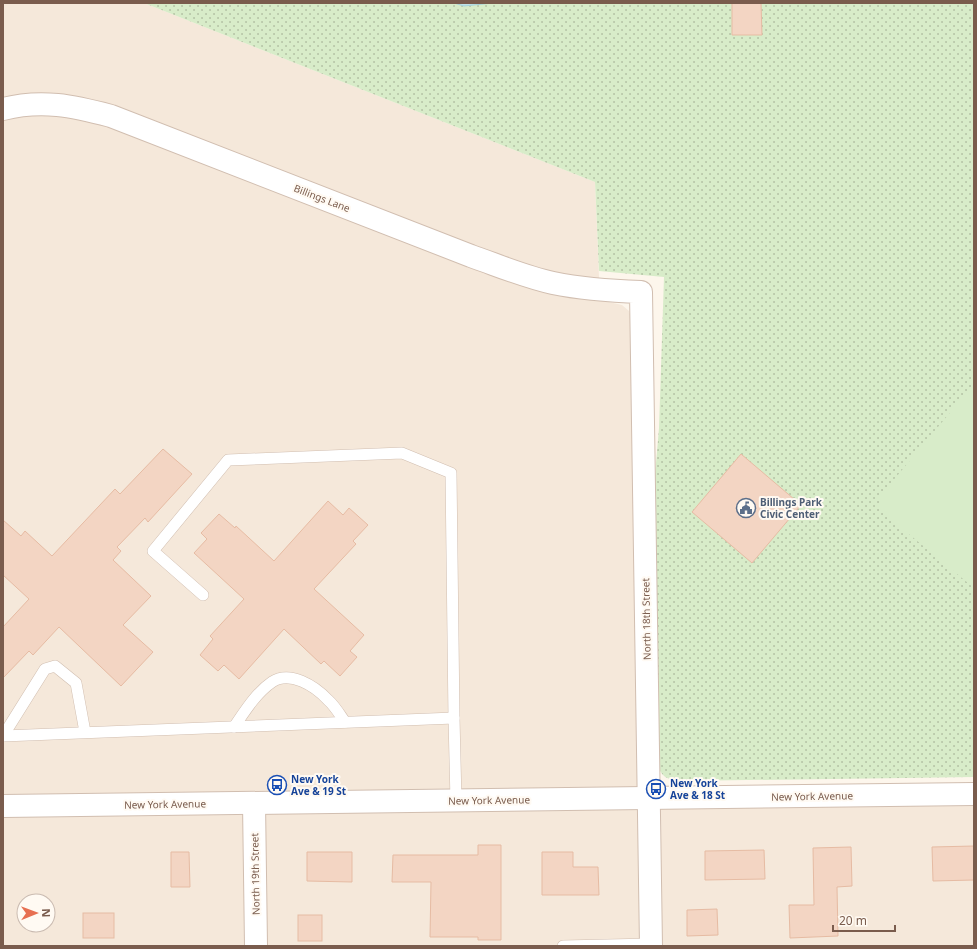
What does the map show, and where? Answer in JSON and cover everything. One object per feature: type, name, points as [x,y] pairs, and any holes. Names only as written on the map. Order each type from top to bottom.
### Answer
[{"type":"street","name":"Billings Lane","points":[[3,109],[48,103],[73,106],[111,116],[471,256],[524,275],[552,283],[600,291],[641,292]]},
{"type":"street","name":"North 18th Street","points":[[641,292],[651,945]]},
{"type":"street","name":"New York Avenue","points":[[3,806],[974,794]]},
{"type":"street","name":"North 19th Street","points":[[254,803],[256,946]]},
{"type":"lane","points":[[203,595],[153,551],[228,460],[402,453],[452,473],[456,801]]},
{"type":"lane","points":[[3,736],[45,669],[55,666],[76,683],[85,732]]},
{"type":"lane","points":[[234,726],[258,694],[272,682],[286,676],[305,682],[328,699],[345,722]]},
{"type":"lane","points":[[3,736],[454,718]]},
{"type":"lane","points":[[563,946],[651,945]]},
{"type":"shaded area","points":[[3,3],[144,3],[595,182],[600,300],[622,305],[629,311],[631,318],[638,809],[974,805],[974,946],[3,946]]},
{"type":"green space","points":[[144,3],[974,3],[974,777],[680,781],[665,777],[659,769],[655,609],[655,475],[659,428],[664,277],[599,271],[595,182]]},
{"type":"green space","points":[[974,384],[974,588],[881,511],[881,495]]},
{"type":"water","points":[[454,3],[493,3],[464,6]]},
{"type":"building","points":[[732,3],[761,3],[762,35],[732,35]]},
{"type":"building","points":[[163,449],[192,474],[148,522],[145,518],[117,547],[121,551],[113,560],[151,596],[123,625],[153,652],[121,686],[59,627],[33,655],[29,651],[3,678],[3,627],[29,599],[3,575],[3,520],[21,536],[25,531],[52,556],[115,489],[120,494]]},
{"type":"building","name":"Billings Park Civic Center","points":[[741,454],[801,505],[752,563],[692,512]]},
{"type":"building","points":[[328,501],[343,515],[349,508],[368,525],[353,541],[356,544],[314,589],[364,635],[350,651],[357,657],[340,676],[324,661],[321,664],[284,629],[239,679],[224,665],[218,671],[200,655],[213,639],[210,636],[244,599],[194,553],[207,539],[201,533],[219,514],[235,528],[236,526],[274,561]]},
{"type":"building","points":[[478,845],[501,845],[501,940],[478,940],[478,937],[430,937],[431,882],[392,882],[393,855],[478,855]]},
{"type":"building","points":[[974,846],[974,880],[933,881],[932,847]]},
{"type":"building","points":[[851,847],[852,886],[837,887],[838,936],[790,938],[789,905],[814,905],[813,848]]},
{"type":"building","points":[[764,850],[765,879],[705,880],[705,851]]},
{"type":"building","points":[[171,852],[189,852],[190,887],[171,887]]},
{"type":"building","points":[[307,852],[352,852],[352,882],[307,881]]},
{"type":"building","points":[[542,852],[573,852],[573,867],[598,867],[599,895],[542,895]]},
{"type":"building","points":[[717,909],[718,935],[687,936],[687,910]]},
{"type":"building","points":[[83,913],[114,913],[114,938],[83,938]]},
{"type":"building","points":[[298,915],[322,915],[322,941],[298,941]]},
{"type":"place","name":"Billings Park Civic Center","points":[[746,508]]},
{"type":"place","name":"New York Ave & 19 St","points":[[277,785]]},
{"type":"place","name":"New York Ave & 18 St","points":[[656,789]]}]
